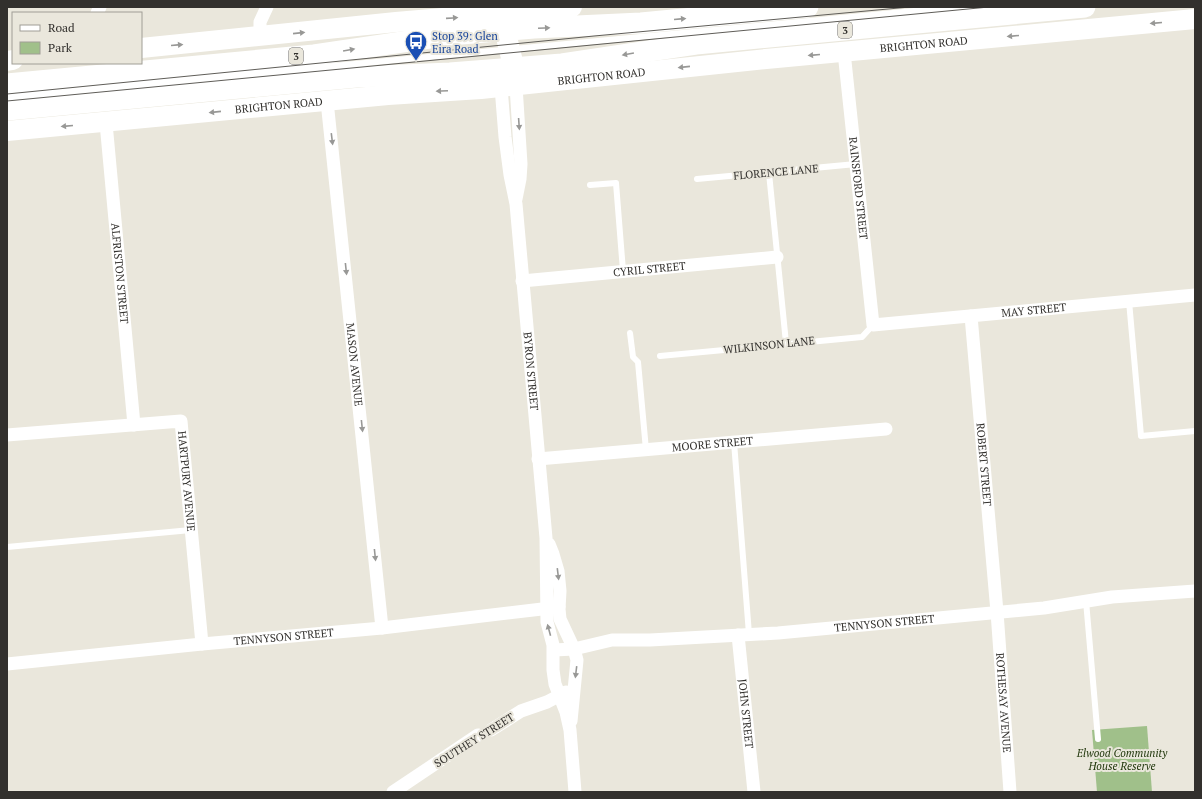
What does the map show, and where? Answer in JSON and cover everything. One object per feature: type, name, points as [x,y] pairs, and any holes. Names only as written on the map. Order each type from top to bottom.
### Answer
[{"type":"highway","name":"BRIGHTON ROAD","points":[[7,84],[48,93],[119,81],[356,77],[450,73],[507,56],[641,23],[808,7]]},
{"type":"highway","name":"BRIGHTON ROAD","points":[[7,110],[48,93],[254,60],[337,52],[438,36],[507,56],[580,62],[672,47],[724,42],[948,11],[1004,15],[1085,7]]},
{"type":"main road","name":"BRIGHTON ROAD","points":[[507,56],[572,7]]},
{"type":"main road","points":[[918,44],[942,26],[948,11]]},
{"type":"main road","points":[[1004,15],[1050,33]]},
{"type":"main road","name":"BRIGHTON ROAD","points":[[15,130],[106,123],[388,95],[507,56],[766,59],[1195,19]]},
{"type":"main road","name":"BRIGHTON ROAD","points":[[142,49],[409,21],[507,56]]},
{"type":"main road","points":[[213,41],[254,60]]},
{"type":"main road","points":[[724,42],[766,59]]},
{"type":"main road","points":[[15,130],[38,122],[48,93]]},
{"type":"street","points":[[260,36],[260,22],[267,7]]},
{"type":"street","name":"RAINSFORD STREET","points":[[844,52],[873,325]]},
{"type":"street","name":"BYRON STREET","points":[[507,56],[521,164],[520,179],[516,194],[516,204],[538,459],[546,538],[557,567],[560,591],[547,624],[554,650],[554,675],[570,730],[575,792]]},
{"type":"street","name":"MASON AVENUE","points":[[327,101],[382,628]]},
{"type":"street","name":"ALFRISTON STREET","points":[[106,123],[134,425]]},
{"type":"street","name":"CYRIL STREET","points":[[522,281],[777,257]]},
{"type":"street","name":"MAY STREET","points":[[873,325],[1195,294]]},
{"type":"street","name":"ROBERT STREET","points":[[971,316],[997,612]]},
{"type":"street","name":"HARTPURY AVENUE","points":[[7,435],[181,421],[202,644]]},
{"type":"street","name":"MOORE STREET","points":[[538,459],[886,429]]},
{"type":"street","name":"TENNYSON STREET","points":[[554,650],[574,649],[612,640],[650,640],[778,633],[1044,608],[1112,597],[1195,591]]},
{"type":"street","name":"BYRON STREET","points":[[553,607],[574,649],[577,660],[570,730]]},
{"type":"street","name":"TENNYSON STREET","points":[[7,664],[202,644],[382,628],[553,607]]},
{"type":"street","name":"ROTHESAY AVENUE","points":[[997,612],[1010,792]]},
{"type":"street","name":"JOHN STREET","points":[[743,634],[754,792]]},
{"type":"street","name":"SOUTHEY STREET","points":[[491,730],[518,712],[547,702],[574,689]]},
{"type":"street","name":"SOUTHEY STREET","points":[[395,791],[478,735]]},
{"type":"lane","points":[[507,56],[948,11]]},
{"type":"lane","points":[[7,97],[48,93]]},
{"type":"lane","name":"FLORENCE LANE","points":[[697,179],[856,164]]},
{"type":"lane","points":[[769,173],[786,344]]},
{"type":"lane","points":[[590,185],[616,183],[623,271]]},
{"type":"lane","points":[[1129,301],[1141,436],[1195,431]]},
{"type":"lane","name":"WILKINSON LANE","points":[[660,356],[862,336],[873,325]]},
{"type":"lane","points":[[630,333],[633,357],[638,362],[646,450]]},
{"type":"lane","points":[[734,442],[743,634]]},
{"type":"lane","points":[[7,547],[191,530]]},
{"type":"lane","points":[[1086,601],[1098,739]]},
{"type":"lane","name":"SOUTHEY STREET","points":[[478,735],[491,730]]},
{"type":"green space","name":"Elwood Community House Reserve","points":[[1147,726],[1152,792],[1097,792],[1092,730]]},
{"type":"tram line","points":[[7,94],[594,36],[910,7]]},
{"type":"tram line","points":[[7,101],[989,7]]},
{"type":"place","name":"Stop 39: Glen Eira Road","points":[[416,62]]}]
